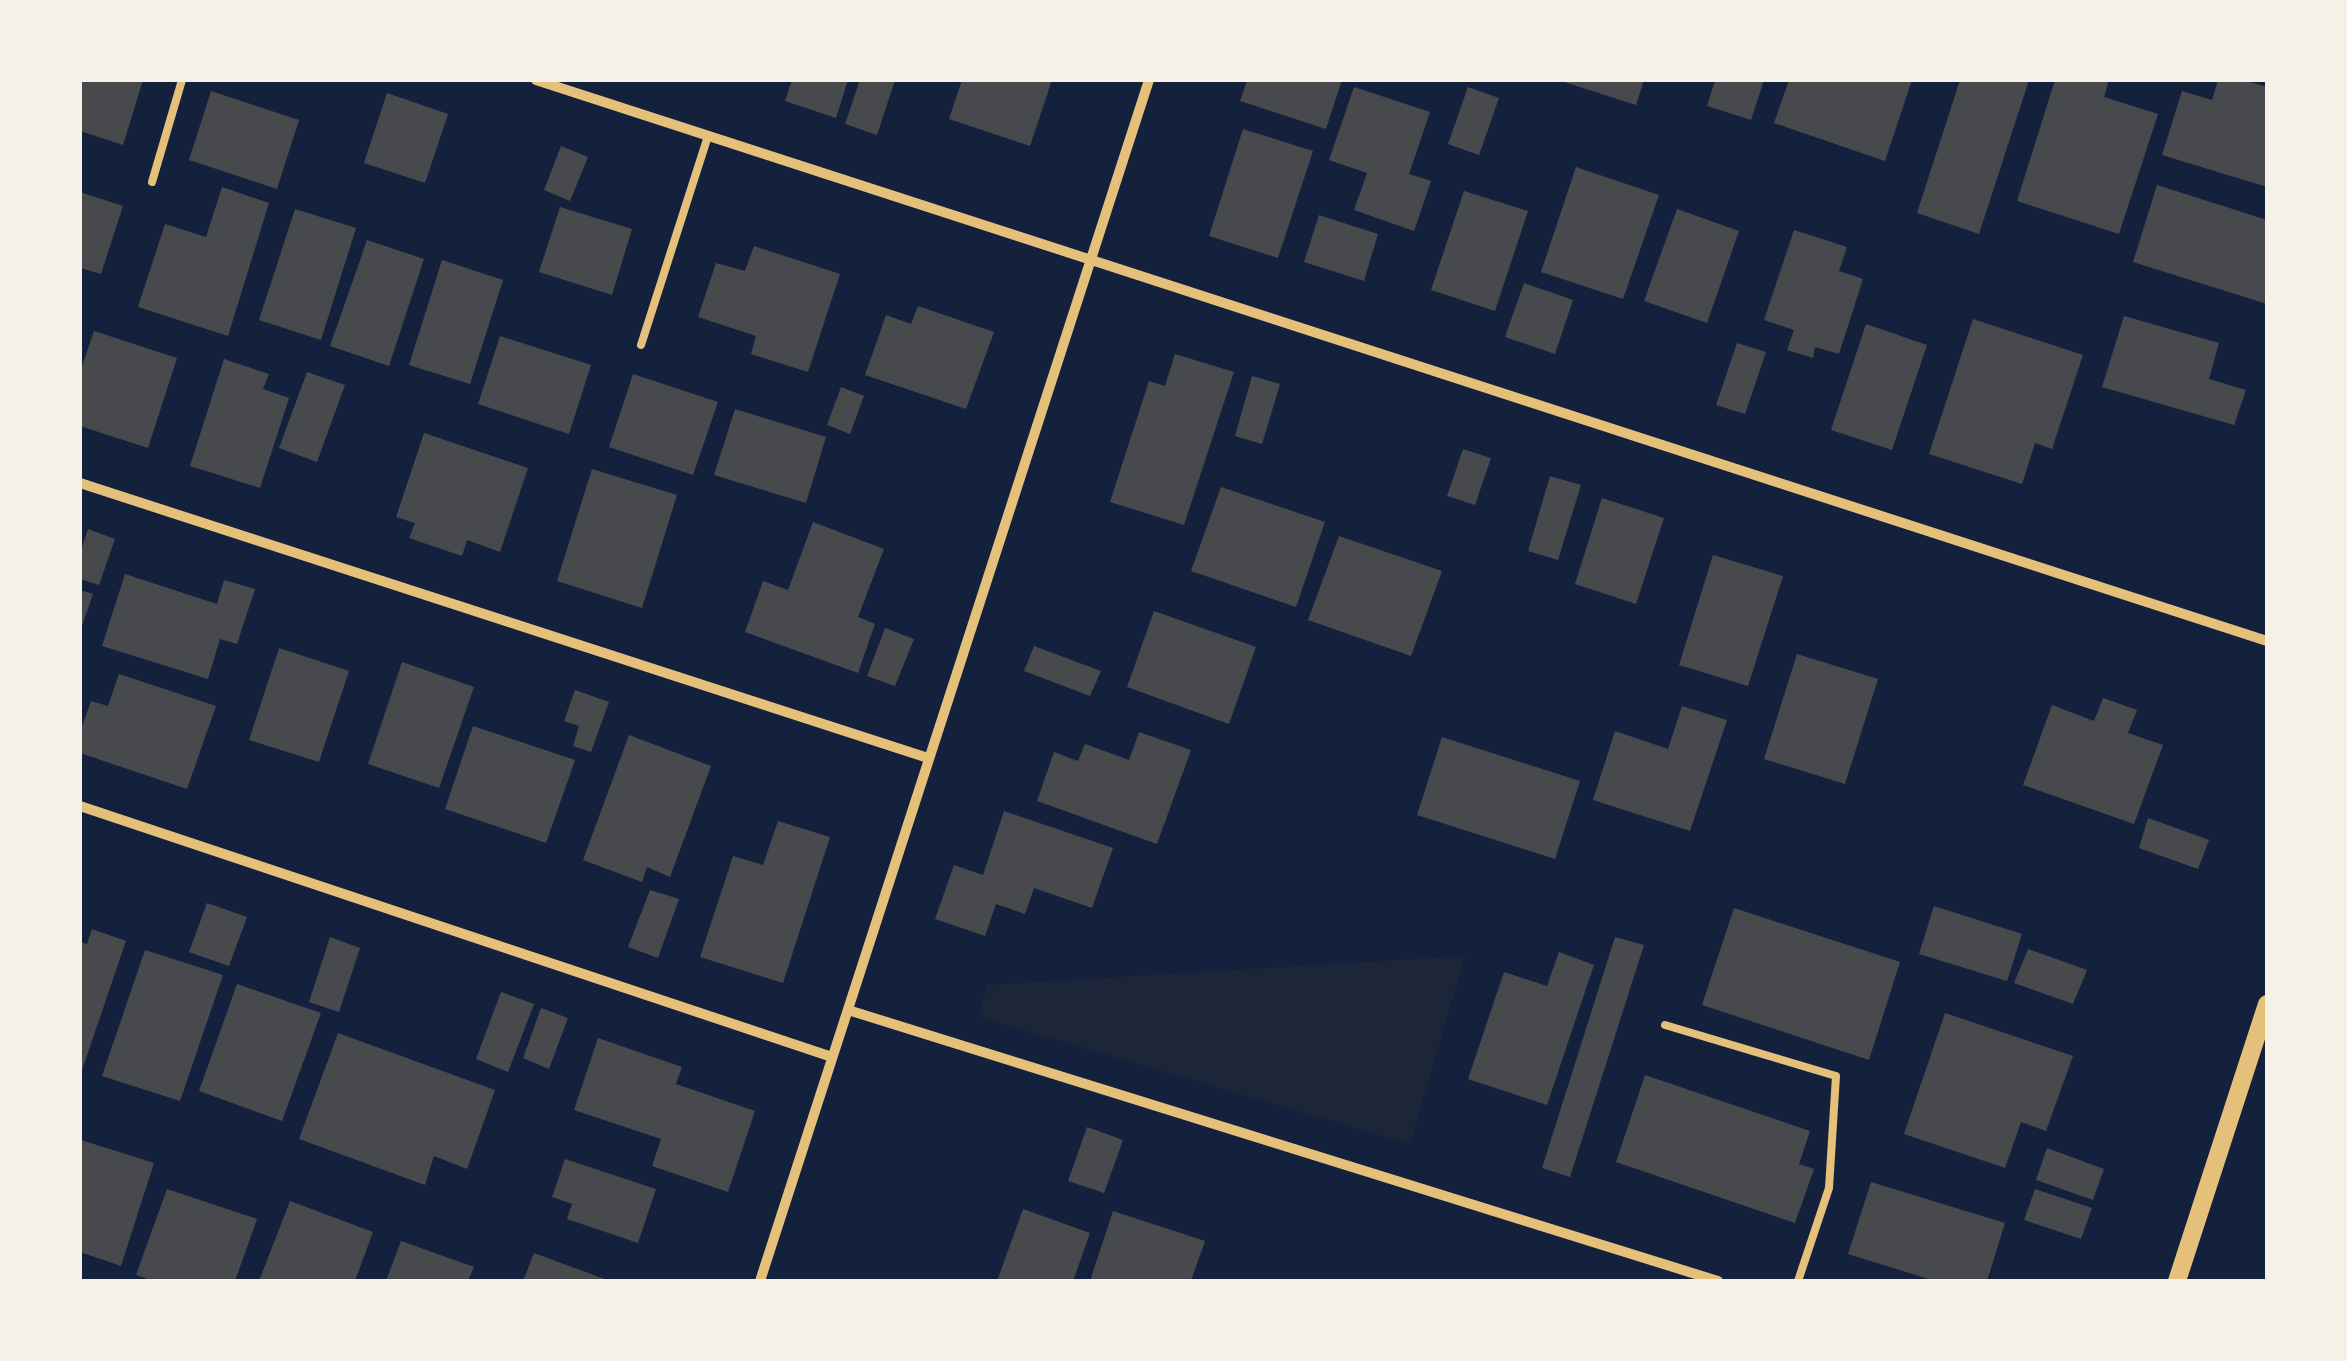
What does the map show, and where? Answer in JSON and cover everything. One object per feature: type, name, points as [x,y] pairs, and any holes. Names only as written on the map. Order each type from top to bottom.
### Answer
[{"type":"street","points":[[536,80],[2267,641]]},
{"type":"street","points":[[760,1281],[1149,80]]},
{"type":"street","points":[[80,483],[928,758]]},
{"type":"street","points":[[80,806],[832,1057]]},
{"type":"street","points":[[2177,1281],[2267,1004]]},
{"type":"street","points":[[848,1010],[1718,1281]]},
{"type":"lane","points":[[152,182],[182,80]]},
{"type":"lane","points":[[641,345],[708,136]]},
{"type":"lane","points":[[1666,1024],[1836,1076],[1828,1188],[1798,1281]]},
{"type":"shaded area","points":[[1465,956],[1410,1144],[979,1017],[987,985]]},
{"type":"building","points":[[80,80],[143,80],[123,145],[80,131]]},
{"type":"building","points":[[792,80],[848,80],[836,118],[785,101]]},
{"type":"building","points":[[860,80],[895,80],[877,135],[845,124]]},
{"type":"building","points":[[962,80],[1052,80],[1030,146],[949,119]]},
{"type":"building","points":[[1247,80],[1342,80],[1326,129],[1240,101]]},
{"type":"building","points":[[1558,80],[1644,80],[1636,105]]},
{"type":"building","points":[[1715,80],[1764,80],[1751,120],[1707,106]]},
{"type":"building","points":[[1789,80],[1912,80],[1885,161],[1774,123]]},
{"type":"building","points":[[1960,80],[2029,80],[1979,234],[1917,213]]},
{"type":"building","points":[[2055,80],[2109,80],[2104,97],[2158,114],[2119,234],[2017,201]]},
{"type":"building","points":[[2218,80],[2244,80],[2267,87],[2267,187],[2162,155],[2182,91],[2212,100]]},
{"type":"building","points":[[1354,87],[1430,112],[1409,174],[1431,181],[1414,231],[1354,210],[1367,173],[1329,160]]},
{"type":"building","points":[[1468,87],[1499,98],[1479,155],[1448,144]]},
{"type":"building","points":[[211,91],[299,120],[277,189],[189,160]]},
{"type":"building","points":[[387,93],[448,114],[425,183],[364,163]]},
{"type":"building","points":[[1243,129],[1313,151],[1278,258],[1209,236]]},
{"type":"building","points":[[561,146],[588,157],[570,201],[544,190]]},
{"type":"building","points":[[1576,167],[1659,195],[1623,299],[1541,272]]},
{"type":"building","points":[[2157,185],[2267,220],[2267,304],[2133,262]]},
{"type":"building","points":[[222,187],[269,203],[228,336],[138,307],[165,224],[206,237]]},
{"type":"building","points":[[1464,191],[1528,211],[1495,311],[1431,290]]},
{"type":"building","points":[[80,192],[123,206],[101,274],[80,268]]},
{"type":"building","points":[[560,207],[632,229],[612,295],[539,272]]},
{"type":"building","points":[[295,209],[356,228],[321,340],[259,320]]},
{"type":"building","points":[[1677,209],[1739,231],[1707,323],[1644,301]]},
{"type":"building","points":[[1319,215],[1378,234],[1364,281],[1304,262]]},
{"type":"building","points":[[1794,230],[1847,247],[1839,271],[1863,279],[1839,354],[1815,347],[1813,358],[1787,350],[1794,330],[1764,320]]},
{"type":"building","points":[[367,240],[424,259],[389,366],[330,346]]},
{"type":"building","points":[[754,246],[840,274],[808,372],[751,354],[756,336],[698,317],[716,263],[745,271]]},
{"type":"building","points":[[442,260],[503,280],[470,384],[409,365]]},
{"type":"building","points":[[1524,283],[1573,300],[1555,354],[1505,337]]},
{"type":"building","points":[[918,306],[994,332],[966,409],[865,375],[886,315],[911,324]]},
{"type":"building","points":[[2124,316],[2219,343],[2209,379],[2246,390],[2234,425],[2102,387]]},
{"type":"building","points":[[1973,319],[2083,355],[2052,449],[2035,443],[2022,484],[1929,454]]},
{"type":"building","points":[[1866,324],[1927,345],[1892,450],[1831,430]]},
{"type":"building","points":[[94,331],[177,358],[148,448],[80,426],[80,372]]},
{"type":"building","points":[[500,336],[591,365],[569,434],[478,404]]},
{"type":"building","points":[[1737,343],[1766,352],[1745,414],[1716,405]]},
{"type":"building","points":[[1175,354],[1234,372],[1184,525],[1110,502],[1149,381],[1165,386]]},
{"type":"building","points":[[224,359],[269,374],[263,389],[289,398],[260,488],[190,466]]},
{"type":"building","points":[[307,372],[345,385],[317,462],[279,448]]},
{"type":"building","points":[[633,374],[718,402],[693,475],[609,447]]},
{"type":"building","points":[[1252,376],[1280,384],[1262,444],[1235,436]]},
{"type":"building","points":[[841,387],[864,396],[850,434],[827,425]]},
{"type":"building","points":[[735,409],[826,437],[806,503],[714,475]]},
{"type":"building","points":[[424,433],[528,468],[500,552],[467,540],[462,556],[409,538],[415,523],[396,517]]},
{"type":"building","points":[[1463,449],[1491,458],[1475,505],[1447,496]]},
{"type":"building","points":[[592,469],[677,495],[642,608],[557,581]]},
{"type":"building","points":[[1550,476],[1581,485],[1558,560],[1528,551]]},
{"type":"building","points":[[1221,487],[1325,522],[1296,607],[1191,571]]},
{"type":"building","points":[[1602,498],[1664,518],[1636,604],[1575,584]]},
{"type":"building","points":[[813,522],[884,549],[858,617],[875,624],[858,673],[745,632],[763,581],[788,590]]},
{"type":"building","points":[[88,529],[115,539],[99,585],[80,579],[80,553]]},
{"type":"building","points":[[1339,536],[1442,571],[1411,656],[1308,620]]},
{"type":"building","points":[[1713,555],[1783,576],[1748,686],[1679,665]]},
{"type":"building","points":[[125,574],[217,604],[224,580],[255,589],[237,644],[220,639],[208,679],[102,646]]},
{"type":"building","points":[[80,590],[93,594],[81,629],[80,629]]},
{"type":"building","points":[[1154,611],[1256,647],[1229,724],[1127,687]]},
{"type":"building","points":[[885,628],[914,639],[895,686],[867,676]]},
{"type":"building","points":[[1034,646],[1101,671],[1090,696],[1024,671]]},
{"type":"building","points":[[279,648],[349,671],[319,762],[249,740]]},
{"type":"building","points":[[1797,654],[1878,679],[1845,784],[1764,759]]},
{"type":"building","points":[[402,662],[474,687],[439,788],[368,764]]},
{"type":"building","points":[[119,674],[216,706],[187,789],[80,753],[80,732],[91,701],[108,706]]},
{"type":"building","points":[[575,690],[609,702],[591,752],[573,746],[579,726],[564,721]]},
{"type":"building","points":[[2103,698],[2137,710],[2128,733],[2163,745],[2134,824],[2023,785],[2052,705],[2094,721]]},
{"type":"building","points":[[1682,706],[1727,720],[1690,831],[1593,800],[1615,731],[1668,749]]},
{"type":"building","points":[[473,726],[575,760],[546,843],[445,809]]},
{"type":"building","points":[[1139,732],[1191,750],[1157,844],[1037,801],[1054,752],[1078,761],[1085,744],[1129,760]]},
{"type":"building","points":[[629,735],[711,766],[670,877],[647,867],[642,882],[583,860]]},
{"type":"building","points":[[1442,737],[1580,781],[1555,859],[1417,815]]},
{"type":"building","points":[[1004,811],[1113,848],[1092,908],[1034,888],[1025,914],[996,904],[985,936],[935,919],[954,865],[983,875]]},
{"type":"building","points":[[2148,818],[2209,840],[2198,869],[2139,848]]},
{"type":"building","points":[[778,821],[830,837],[783,983],[700,957],[733,856],[763,865]]},
{"type":"building","points":[[650,890],[679,899],[658,958],[628,947]]},
{"type":"building","points":[[207,903],[247,917],[229,966],[189,952]]},
{"type":"building","points":[[1934,906],[2022,934],[2007,981],[1919,954]]},
{"type":"building","points":[[1734,908],[1900,962],[1869,1060],[1702,1005]]},
{"type":"building","points":[[92,929],[126,941],[81,1073],[80,942],[87,944]]},
{"type":"building","points":[[330,937],[360,948],[339,1012],[309,1002]]},
{"type":"building","points":[[1615,937],[1644,945],[1570,1177],[1542,1168]]},
{"type":"building","points":[[2028,949],[2087,970],[2073,1004],[2014,983]]},
{"type":"building","points":[[145,950],[223,975],[180,1101],[102,1076]]},
{"type":"building","points":[[1559,952],[1594,965],[1547,1105],[1468,1079],[1504,972],[1547,986]]},
{"type":"building","points":[[237,984],[321,1013],[282,1121],[199,1091]]},
{"type":"building","points":[[501,992],[534,1004],[508,1072],[476,1059]]},
{"type":"building","points":[[541,1008],[568,1018],[549,1069],[523,1058]]},
{"type":"building","points":[[1945,1013],[2073,1056],[2046,1131],[2021,1122],[2005,1168],[1904,1134]]},
{"type":"building","points":[[338,1033],[495,1090],[467,1169],[434,1156],[425,1185],[299,1139]]},
{"type":"building","points":[[598,1038],[682,1067],[676,1084],[755,1111],[728,1192],[652,1166],[661,1139],[574,1110]]},
{"type":"building","points":[[1645,1075],[1810,1131],[1799,1164],[1814,1169],[1795,1223],[1616,1162]]},
{"type":"building","points":[[1087,1127],[1123,1140],[1104,1193],[1068,1181]]},
{"type":"building","points":[[81,1140],[154,1163],[121,1266],[80,1252]]},
{"type":"building","points":[[2047,1148],[2104,1169],[2093,1200],[2036,1180]]},
{"type":"building","points":[[565,1159],[656,1189],[638,1243],[567,1219],[572,1204],[552,1197]]},
{"type":"building","points":[[1871,1182],[2005,1223],[1987,1281],[1935,1281],[1848,1254]]},
{"type":"building","points":[[167,1189],[257,1219],[235,1281],[154,1281],[136,1275]]},
{"type":"building","points":[[2035,1189],[2092,1208],[2081,1239],[2024,1220]]},
{"type":"building","points":[[290,1201],[373,1232],[355,1281],[259,1281]]},
{"type":"building","points":[[1023,1209],[1090,1233],[1073,1281],[997,1281]]},
{"type":"building","points":[[1113,1211],[1205,1241],[1191,1281],[1090,1281]]},
{"type":"building","points":[[401,1241],[474,1267],[468,1281],[386,1281]]},
{"type":"building","points":[[534,1253],[610,1281],[523,1281]]}]
